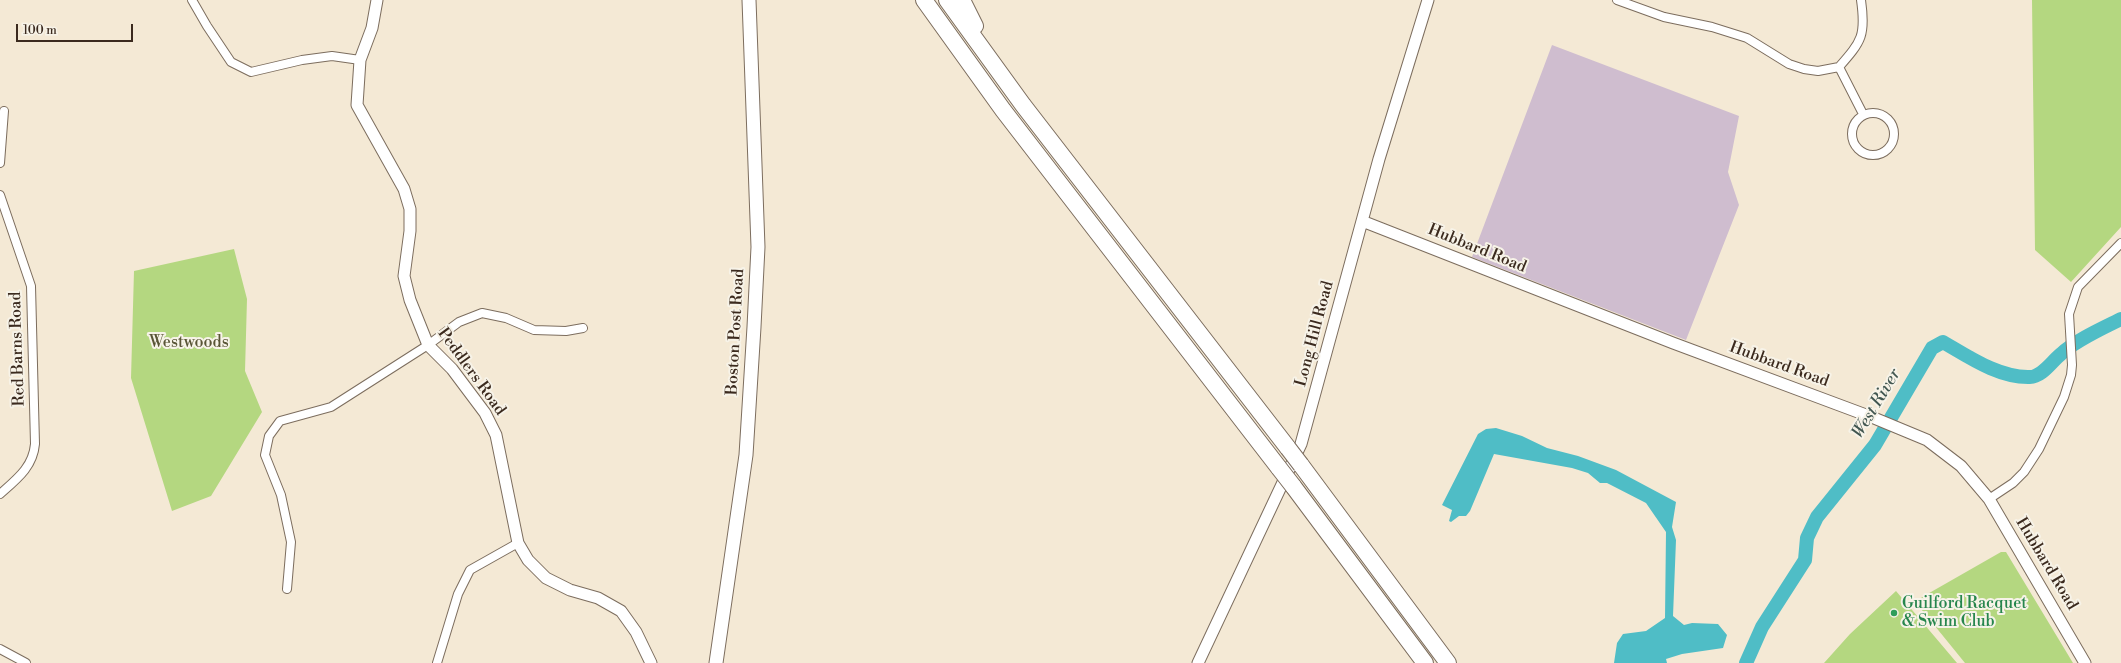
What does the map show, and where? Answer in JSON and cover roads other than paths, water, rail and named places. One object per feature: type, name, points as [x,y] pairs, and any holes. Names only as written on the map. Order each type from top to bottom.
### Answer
[{"type":"highway","points":[[924,0],[1003,110],[1293,486],[1425,663]]},
{"type":"highway","points":[[947,0],[1023,105],[1301,465],[1448,663]]},
{"type":"highway","points":[[962,0],[976,29],[1023,105]]},
{"type":"main road","name":"Boston Post Road","points":[[716,663],[746,455],[758,247],[749,0]]},
{"type":"street","points":[[192,0],[206,26],[231,62],[251,72],[302,60],[332,56],[360,60]]},
{"type":"street","name":"Peddlers Road","points":[[377,0],[372,28],[360,60],[358,105],[404,189],[410,209],[410,231],[404,276],[410,300],[428,345],[452,369],[485,413],[496,435],[518,543],[528,560],[546,578],[570,590],[598,598],[621,612],[636,632],[651,663]]},
{"type":"street","name":"Long Hill Road","points":[[1198,663],[1301,444],[1362,221],[1428,0]]},
{"type":"street","points":[[1617,0],[1664,17],[1731,32],[1748,38],[1789,64],[1804,69],[1818,71],[1839,67],[1859,43],[1864,18],[1861,0]]},
{"type":"street","points":[[1839,67],[1863,114]]},
{"type":"street","points":[[0,163],[4,111]]},
{"type":"street","points":[[1869,112],[1880,114],[1887,118],[1892,125],[1894,134],[1892,142],[1888,149],[1880,154],[1870,155],[1861,152],[1855,146],[1851,138],[1852,127],[1856,119],[1863,114],[1869,112]]},
{"type":"street","name":"Red Barns Road","points":[[0,195],[31,286],[35,444],[30,463],[17,479],[0,494]]},
{"type":"street","name":"Hubbard Road","points":[[1362,221],[1673,343],[1910,432],[1939,449],[1961,466],[1989,499],[2085,663]]},
{"type":"street","points":[[1989,499],[2014,482],[2024,472],[2035,455],[2068,386],[2072,365],[2069,337],[2069,314],[2078,287],[2121,243]]},
{"type":"street","points":[[287,589],[291,542],[281,495],[265,455],[269,436],[280,420],[331,407],[428,345],[459,322],[482,313],[506,318],[534,330],[566,331],[583,328]]},
{"type":"street","points":[[437,663],[458,594],[470,570],[518,543]]},
{"type":"street","points":[[0,648],[26,663]]},
{"type":"water","points":[[1496,428],[1522,436],[1547,448],[1578,456],[1616,470],[1676,502],[1672,527],[1676,540],[1673,616],[1684,625],[1692,623],[1718,624],[1727,635],[1723,648],[1682,654],[1666,659],[1667,663],[1614,663],[1617,643],[1623,634],[1646,631],[1665,618],[1666,532],[1646,503],[1607,483],[1600,483],[1588,473],[1572,468],[1494,454],[1470,511],[1466,516],[1459,516],[1451,522],[1449,521],[1452,510],[1442,505],[1478,434],[1486,429]]},
{"type":"waterway","name":"West River","points":[[1746,663],[1762,627],[1805,560],[1807,538],[1817,517],[1875,445],[1932,348],[1943,342],[1985,366],[2007,374],[2030,377],[2043,372],[2074,344],[2121,319]]},
{"type":"place","name":"Guilford Racquet & Swim Club","points":[[1894,613]]},
{"type":"park label","name":"Westwoods","points":[[189,343]]}]
